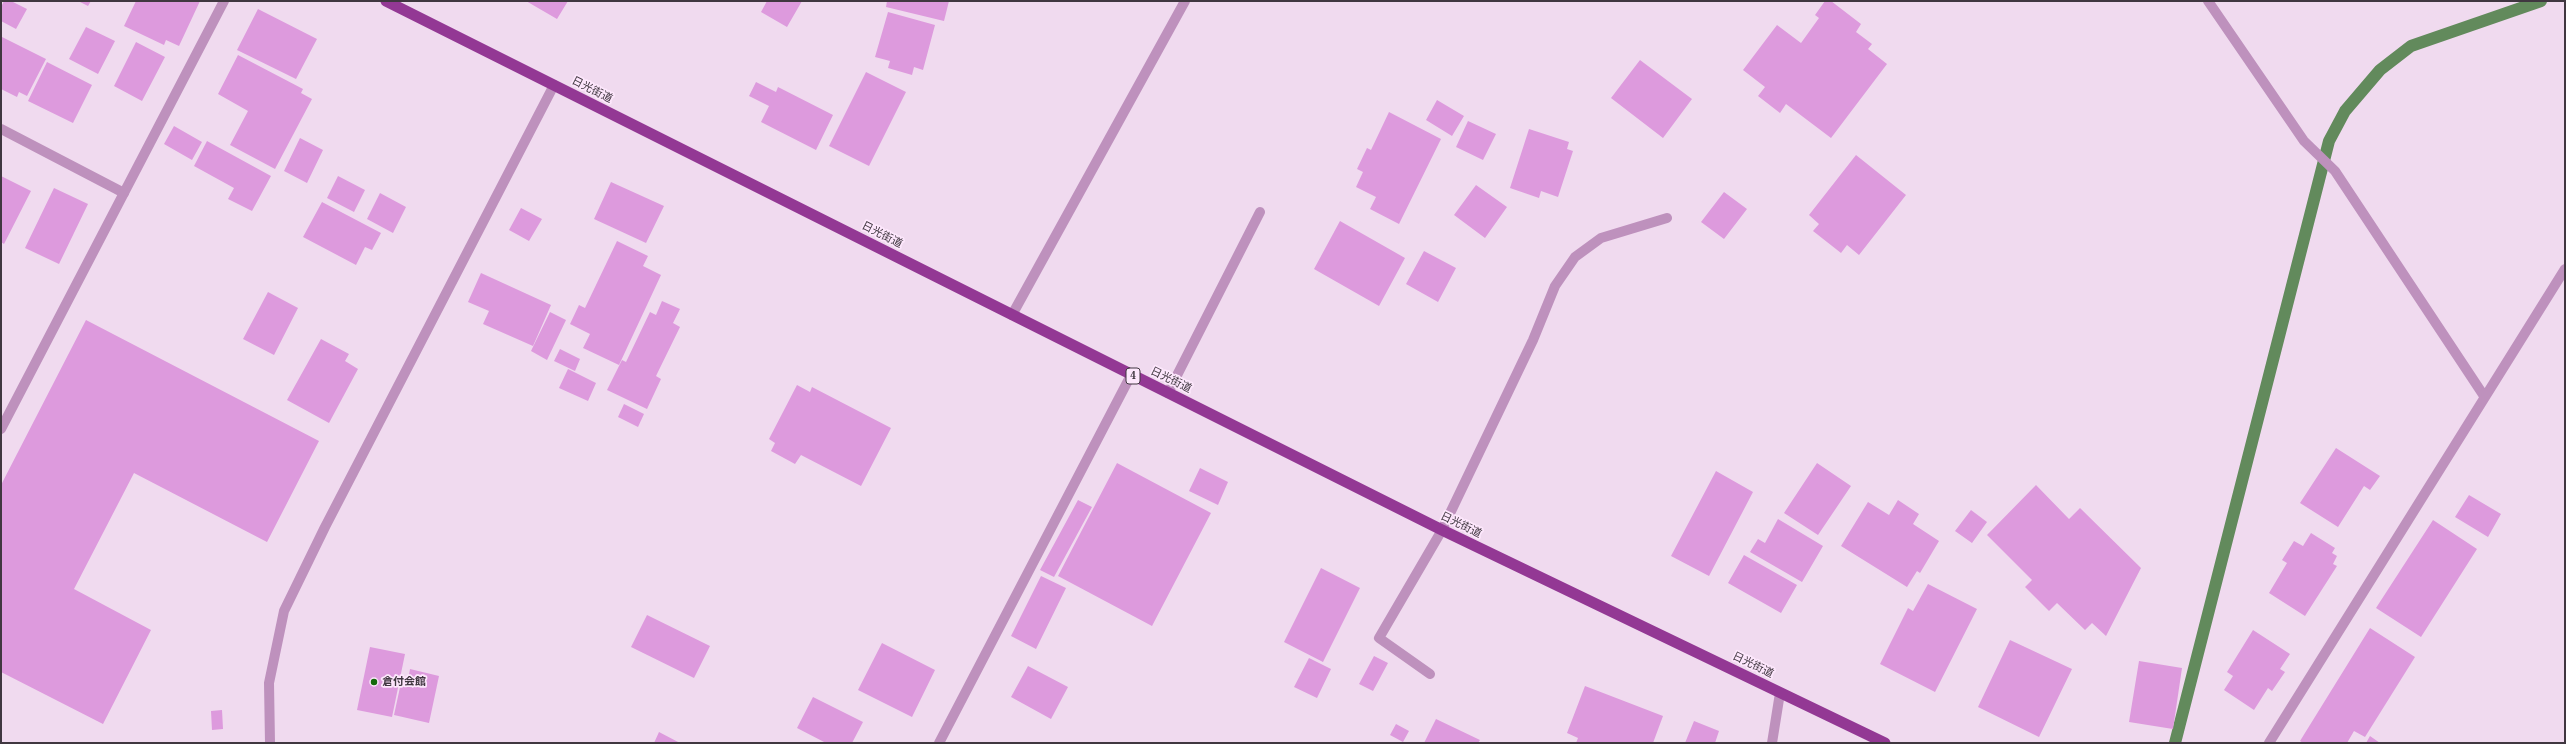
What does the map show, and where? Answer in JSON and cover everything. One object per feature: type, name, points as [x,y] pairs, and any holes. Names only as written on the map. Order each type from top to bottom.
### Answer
[{"type":"highway","name":"日光街道","points":[[386,1],[1442,530],[1885,743]]},
{"type":"street","points":[[1,429],[224,1]]},
{"type":"street","points":[[1012,315],[1185,1]]},
{"type":"street","points":[[2208,1],[2304,141],[2335,171],[2484,396]]},
{"type":"street","points":[[270,743],[269,683],[284,610],[325,527],[554,86]]},
{"type":"street","points":[[1,129],[124,193]]},
{"type":"street","points":[[1168,393],[1260,212]]},
{"type":"street","points":[[1430,674],[1379,638],[1442,530],[1533,340],[1555,286],[1575,257],[1601,238],[1667,218]]},
{"type":"street","points":[[2269,743],[2484,396],[2565,269]]},
{"type":"street","points":[[939,743],[1131,375]]},
{"type":"street","points":[[1772,743],[1780,692]]},
{"type":"building","points":[[4,1],[11,1],[27,9],[16,29],[1,21],[1,7]]},
{"type":"building","points":[[78,1],[91,1],[88,6]]},
{"type":"building","points":[[136,1],[200,1],[179,46],[166,40],[164,45],[124,26]]},
{"type":"building","points":[[526,1],[568,1],[557,19]]},
{"type":"building","points":[[767,1],[802,1],[787,27],[761,12]]},
{"type":"building","points":[[887,1],[949,1],[944,21],[886,7]]},
{"type":"building","points":[[1825,1],[1831,1],[1861,24],[1856,32],[1872,44],[1868,49],[1887,64],[1831,138],[1786,104],[1780,113],[1758,96],[1765,87],[1743,70],[1777,25],[1801,43],[1819,18],[1815,15]]},
{"type":"building","points":[[258,9],[317,39],[296,79],[237,50]]},
{"type":"building","points":[[888,12],[935,25],[923,70],[914,67],[912,75],[888,68],[890,61],[875,57]]},
{"type":"building","points":[[86,27],[115,41],[98,74],[69,59]]},
{"type":"building","points":[[2,37],[46,59],[27,96],[19,92],[17,97],[1,89]]},
{"type":"building","points":[[136,42],[165,57],[142,101],[114,86]]},
{"type":"building","points":[[238,55],[303,89],[301,93],[312,99],[275,169],[230,145],[248,111],[218,94]]},
{"type":"building","points":[[1640,60],[1692,99],[1663,138],[1611,98]]},
{"type":"building","points":[[47,62],[92,85],[73,123],[28,101]]},
{"type":"building","points":[[866,72],[906,92],[869,166],[829,146]]},
{"type":"building","points":[[756,82],[776,92],[778,87],[833,115],[816,150],[761,122],[769,106],[749,96]]},
{"type":"building","points":[[1437,100],[1464,116],[1452,136],[1426,120]]},
{"type":"building","points":[[1389,112],[1441,139],[1399,224],[1370,209],[1376,197],[1356,187],[1363,172],[1357,169],[1367,148],[1371,150]]},
{"type":"building","points":[[1468,121],[1496,134],[1483,160],[1456,147]]},
{"type":"building","points":[[174,126],[202,142],[192,160],[164,144]]},
{"type":"building","points":[[1529,129],[1569,142],[1567,149],[1573,151],[1558,197],[1541,191],[1539,198],[1510,188]]},
{"type":"building","points":[[300,138],[323,150],[307,183],[284,171]]},
{"type":"building","points":[[207,141],[271,176],[252,211],[228,199],[234,188],[194,166]]},
{"type":"building","points":[[1856,155],[1906,195],[1859,255],[1847,245],[1841,253],[1813,231],[1819,224],[1809,215]]},
{"type":"building","points":[[1,176],[31,191],[4,244],[1,242]]},
{"type":"building","points":[[338,176],[365,190],[354,212],[327,198]]},
{"type":"building","points":[[611,182],[664,206],[646,243],[594,219]]},
{"type":"building","points":[[1476,185],[1507,207],[1485,238],[1454,215]]},
{"type":"building","points":[[54,188],[88,204],[59,264],[25,248]]},
{"type":"building","points":[[1724,192],[1747,209],[1724,239],[1701,222]]},
{"type":"building","points":[[380,193],[406,207],[393,233],[367,219]]},
{"type":"building","points":[[322,202],[381,233],[372,250],[365,247],[356,265],[303,237]]},
{"type":"building","points":[[521,208],[542,219],[529,241],[509,230]]},
{"type":"building","points":[[1340,221],[1405,258],[1379,306],[1314,269]]},
{"type":"building","points":[[617,241],[648,256],[643,266],[661,275],[619,365],[583,348],[590,334],[570,324],[579,305],[585,308]]},
{"type":"building","points":[[1424,251],[1456,268],[1438,302],[1406,284]]},
{"type":"building","points":[[481,273],[551,305],[533,346],[483,324],[489,311],[468,302]]},
{"type":"building","points":[[268,292],[298,308],[274,355],[243,339]]},
{"type":"building","points":[[662,301],[680,309],[673,323],[680,327],[656,376],[661,379],[647,409],[607,390],[622,360],[626,362],[650,312],[656,315]]},
{"type":"building","points":[[550,312],[566,320],[547,360],[531,351]]},
{"type":"building","points":[[86,320],[319,441],[267,542],[134,473],[74,589],[151,630],[103,724],[1,672],[1,485]]},
{"type":"building","points":[[321,339],[349,354],[345,361],[358,369],[329,423],[287,400]]},
{"type":"building","points":[[560,349],[580,359],[575,371],[554,361]]},
{"type":"building","points":[[568,369],[596,383],[588,401],[559,388]]},
{"type":"building","points":[[797,385],[810,392],[812,387],[891,428],[861,486],[801,455],[795,464],[771,451],[775,443],[769,439]]},
{"type":"building","points":[[624,404],[644,414],[638,427],[618,417]]},
{"type":"building","points":[[2336,448],[2380,476],[2370,490],[2364,486],[2338,527],[2300,503]]},
{"type":"building","points":[[1117,463],[1211,513],[1152,626],[1058,576]]},
{"type":"building","points":[[1817,463],[1851,486],[1818,535],[1784,513]]},
{"type":"building","points":[[1200,468],[1228,482],[1218,505],[1189,491]]},
{"type":"building","points":[[1716,471],[1753,492],[1709,576],[1671,556]]},
{"type":"building","points":[[2036,485],[2069,519],[2080,508],[2141,568],[2106,636],[2092,623],[2085,630],[2057,603],[2049,611],[2025,587],[2032,580],[1987,535]]},
{"type":"building","points":[[2469,495],[2501,514],[2488,537],[2455,517]]},
{"type":"building","points":[[1078,500],[1092,507],[1054,577],[1040,570]]},
{"type":"building","points":[[1898,500],[1919,514],[1913,524],[1939,541],[1920,573],[1917,571],[1907,587],[1841,546],[1868,502],[1889,515]]},
{"type":"building","points":[[1971,510],[1987,522],[1972,543],[1955,531]]},
{"type":"building","points":[[1778,519],[1823,546],[1802,582],[1750,552],[1758,539],[1765,543]]},
{"type":"building","points":[[2433,520],[2477,549],[2421,637],[2376,608]]},
{"type":"building","points":[[2311,533],[2335,548],[2332,553],[2337,556],[2333,564],[2337,566],[2305,616],[2269,593],[2287,563],[2282,560],[2294,541],[2303,546]]},
{"type":"building","points":[[1744,555],[1797,585],[1781,613],[1728,583]]},
{"type":"building","points":[[1321,568],[1360,588],[1323,662],[1284,642]]},
{"type":"building","points":[[1041,576],[1066,588],[1036,649],[1011,636]]},
{"type":"building","points":[[1928,584],[1977,609],[1935,692],[1880,664],[1908,608],[1913,611]]},
{"type":"building","points":[[647,615],[710,646],[694,678],[631,647]]},
{"type":"building","points":[[2370,628],[2415,657],[2365,737],[2354,731],[2347,743],[2303,743],[2300,741]]},
{"type":"building","points":[[2253,630],[2290,654],[2280,669],[2285,672],[2272,691],[2268,688],[2254,710],[2224,690],[2233,676],[2227,672]]},
{"type":"building","points":[[2010,640],[2072,669],[2039,737],[1978,707]]},
{"type":"building","points":[[882,643],[935,670],[912,717],[858,690]]},
{"type":"building","points":[[370,647],[405,654],[392,717],[357,710]]},
{"type":"building","points":[[1374,656],[1388,663],[1373,691],[1359,684]]},
{"type":"building","points":[[1309,658],[1331,669],[1317,698],[1294,687]]},
{"type":"building","points":[[2139,661],[2182,668],[2173,729],[2129,722]]},
{"type":"building","points":[[1028,666],[1068,687],[1051,719],[1011,697]]},
{"type":"building","points":[[410,669],[439,676],[429,723],[394,715],[402,678],[408,680]]},
{"type":"building","points":[[1585,686],[1663,716],[1653,743],[1576,743],[1578,738],[1567,733]]},
{"type":"building","points":[[813,697],[863,722],[852,743],[826,743],[797,728]]},
{"type":"building","points":[[222,710],[223,729],[212,730],[211,711]]},
{"type":"building","points":[[1436,719],[1480,740],[1478,743],[1424,743]]},
{"type":"building","points":[[1694,721],[1719,731],[1715,743],[1685,743]]},
{"type":"building","points":[[1396,724],[1409,731],[1403,742],[1390,735]]},
{"type":"building","points":[[659,732],[680,743],[654,743]]},
{"type":"building","points":[[2370,736],[2380,743],[2366,743]]},
{"type":"waterway","points":[[2175,743],[2329,141],[2345,111],[2380,70],[2411,46],[2541,1]]},
{"type":"place","name":"倉付会館","points":[[374,682]]}]
